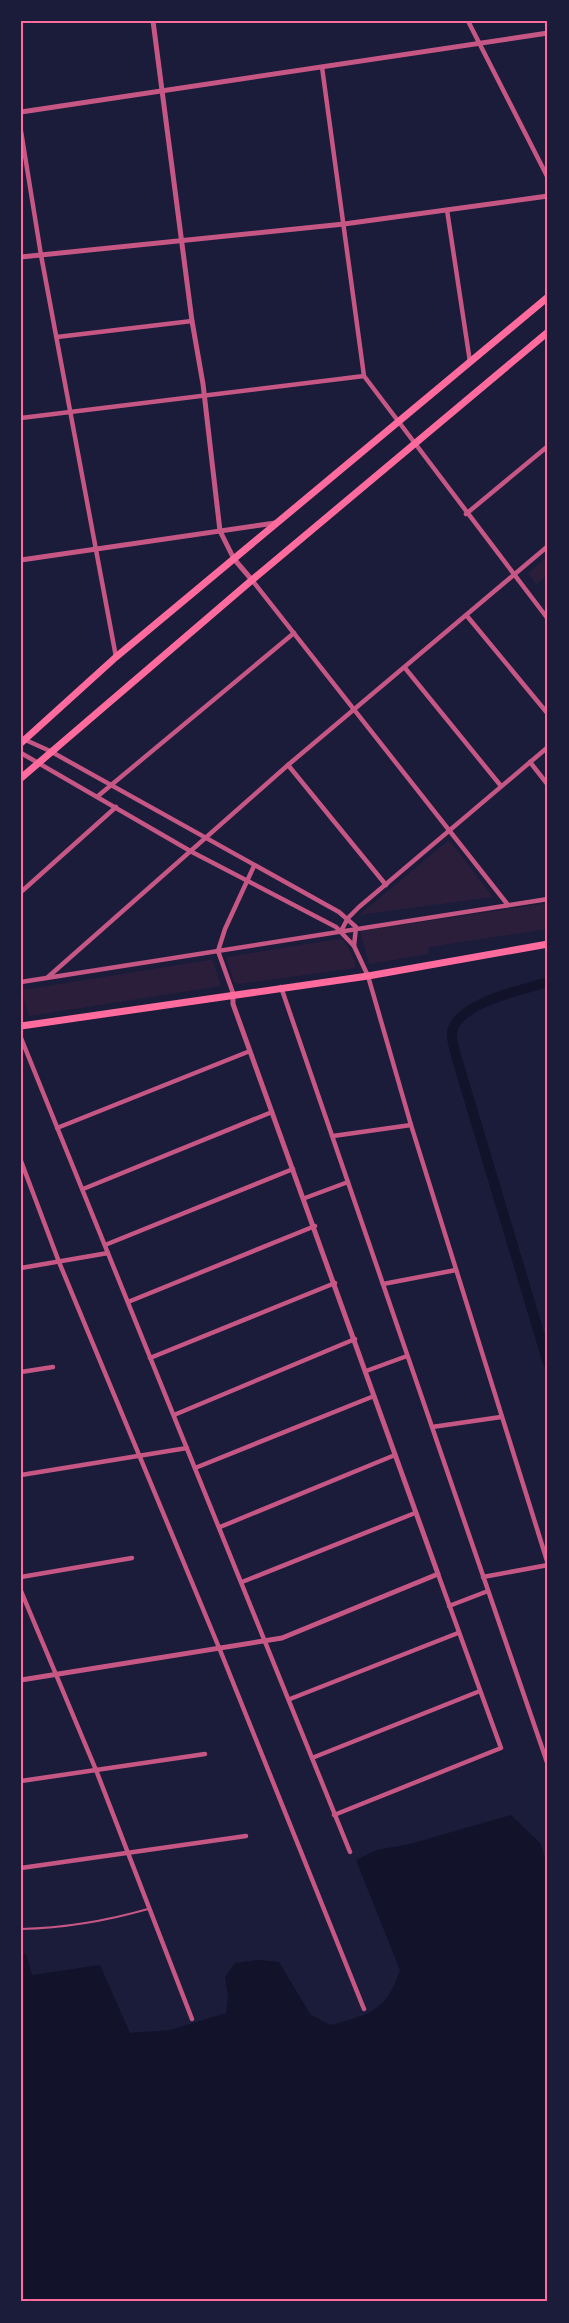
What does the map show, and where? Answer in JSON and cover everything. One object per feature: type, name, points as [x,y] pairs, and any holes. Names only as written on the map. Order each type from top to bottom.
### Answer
[{"type":"main road","points":[[22,740],[116,657],[548,297]]},
{"type":"main road","points":[[21,778],[252,580],[548,332]]},
{"type":"main road","points":[[21,1026],[233,993],[368,976],[548,944]]},
{"type":"street","points":[[153,21],[192,321],[204,395],[220,531],[234,559],[450,828],[508,905]]},
{"type":"street","points":[[468,21],[548,178]]},
{"type":"street","points":[[21,112],[548,33]]},
{"type":"street","points":[[322,67],[364,376],[396,422],[548,619]]},
{"type":"street","points":[[21,131],[41,255],[116,657]]},
{"type":"street","points":[[21,257],[344,224],[548,196]]},
{"type":"street","points":[[447,210],[471,362]]},
{"type":"street","points":[[57,336],[192,321]]},
{"type":"street","points":[[21,418],[364,376]]},
{"type":"street","points":[[466,514],[548,446]]},
{"type":"street","points":[[21,560],[277,523]]},
{"type":"street","points":[[48,977],[288,765],[355,711],[548,546]]},
{"type":"street","points":[[467,616],[548,714]]},
{"type":"street","points":[[98,796],[108,785],[294,633]]},
{"type":"street","points":[[405,668],[501,786]]},
{"type":"street","points":[[22,740],[50,751],[348,918],[356,927],[354,946]]},
{"type":"street","points":[[341,931],[348,918],[450,828],[548,747]]},
{"type":"street","points":[[21,753],[192,852],[341,931],[354,946],[368,976],[411,1125],[548,1565],[483,1577]]},
{"type":"street","points":[[530,762],[548,785]]},
{"type":"street","points":[[288,765],[386,885]]},
{"type":"street","points":[[21,892],[116,807]]},
{"type":"street","points":[[254,866],[225,928],[218,951],[233,993],[233,1004],[305,1198],[458,1634],[501,1748],[334,1815]]},
{"type":"street","points":[[21,982],[356,927],[548,899]]},
{"type":"street","points":[[281,987],[548,1765]]},
{"type":"street","points":[[21,1038],[350,1852]]},
{"type":"street","points":[[57,1128],[250,1051]]},
{"type":"street","points":[[83,1189],[272,1112]]},
{"type":"street","points":[[333,1136],[411,1125]]},
{"type":"street","points":[[21,1161],[59,1262],[220,1650],[364,2009]]},
{"type":"street","points":[[105,1245],[293,1169]]},
{"type":"street","points":[[305,1198],[348,1182]]},
{"type":"street","points":[[128,1302],[315,1226]]},
{"type":"street","points":[[21,1268],[108,1253]]},
{"type":"street","points":[[383,1284],[456,1270]]},
{"type":"street","points":[[150,1358],[335,1284]]},
{"type":"street","points":[[174,1415],[355,1339]]},
{"type":"street","points":[[366,1371],[407,1356]]},
{"type":"street","points":[[21,1372],[53,1367]]},
{"type":"street","points":[[195,1468],[374,1396]]},
{"type":"street","points":[[432,1427],[501,1417]]},
{"type":"street","points":[[21,1475],[187,1448]]},
{"type":"street","points":[[220,1527],[395,1455]]},
{"type":"street","points":[[242,1582],[415,1513]]},
{"type":"street","points":[[21,1577],[132,1558]]},
{"type":"street","points":[[21,1680],[220,1650],[282,1638],[438,1574]]},
{"type":"street","points":[[21,1591],[96,1770],[192,2019]]},
{"type":"street","points":[[449,1606],[488,1591]]},
{"type":"street","points":[[290,1699],[458,1634]]},
{"type":"street","points":[[312,1758],[480,1691]]},
{"type":"street","points":[[21,1781],[205,1754]]},
{"type":"street","points":[[21,1868],[246,1836]]},
{"type":"lane","points":[[21,1929],[58,1929],[150,1908]]},
{"type":"shaded area","points":[[548,556],[548,564],[545,567],[548,575],[536,584],[528,573]]},
{"type":"shaded area","points":[[449,840],[493,897],[359,915]]},
{"type":"shaded area","points":[[548,903],[548,929],[429,947],[428,954],[369,964],[360,931]]},
{"type":"shaded area","points":[[344,940],[355,961],[355,968],[239,984],[234,982],[226,957]]},
{"type":"shaded area","points":[[213,961],[221,986],[29,1016],[22,990]]},
{"type":"shaded area","points":[[511,1815],[541,1844],[548,1867],[548,2302],[21,2302],[21,1954],[26,1954],[32,1975],[100,1965],[130,2033],[170,2030],[226,2013],[228,1996],[225,1977],[235,1963],[257,1960],[279,1962],[310,2014],[330,2025],[356,2018],[375,2009],[383,2002],[400,1970],[356,1860],[377,1850],[410,1844]]},
{"type":"waterway","points":[[548,982],[508,993],[478,1005],[457,1022],[452,1032],[457,1059],[548,1363]]}]
